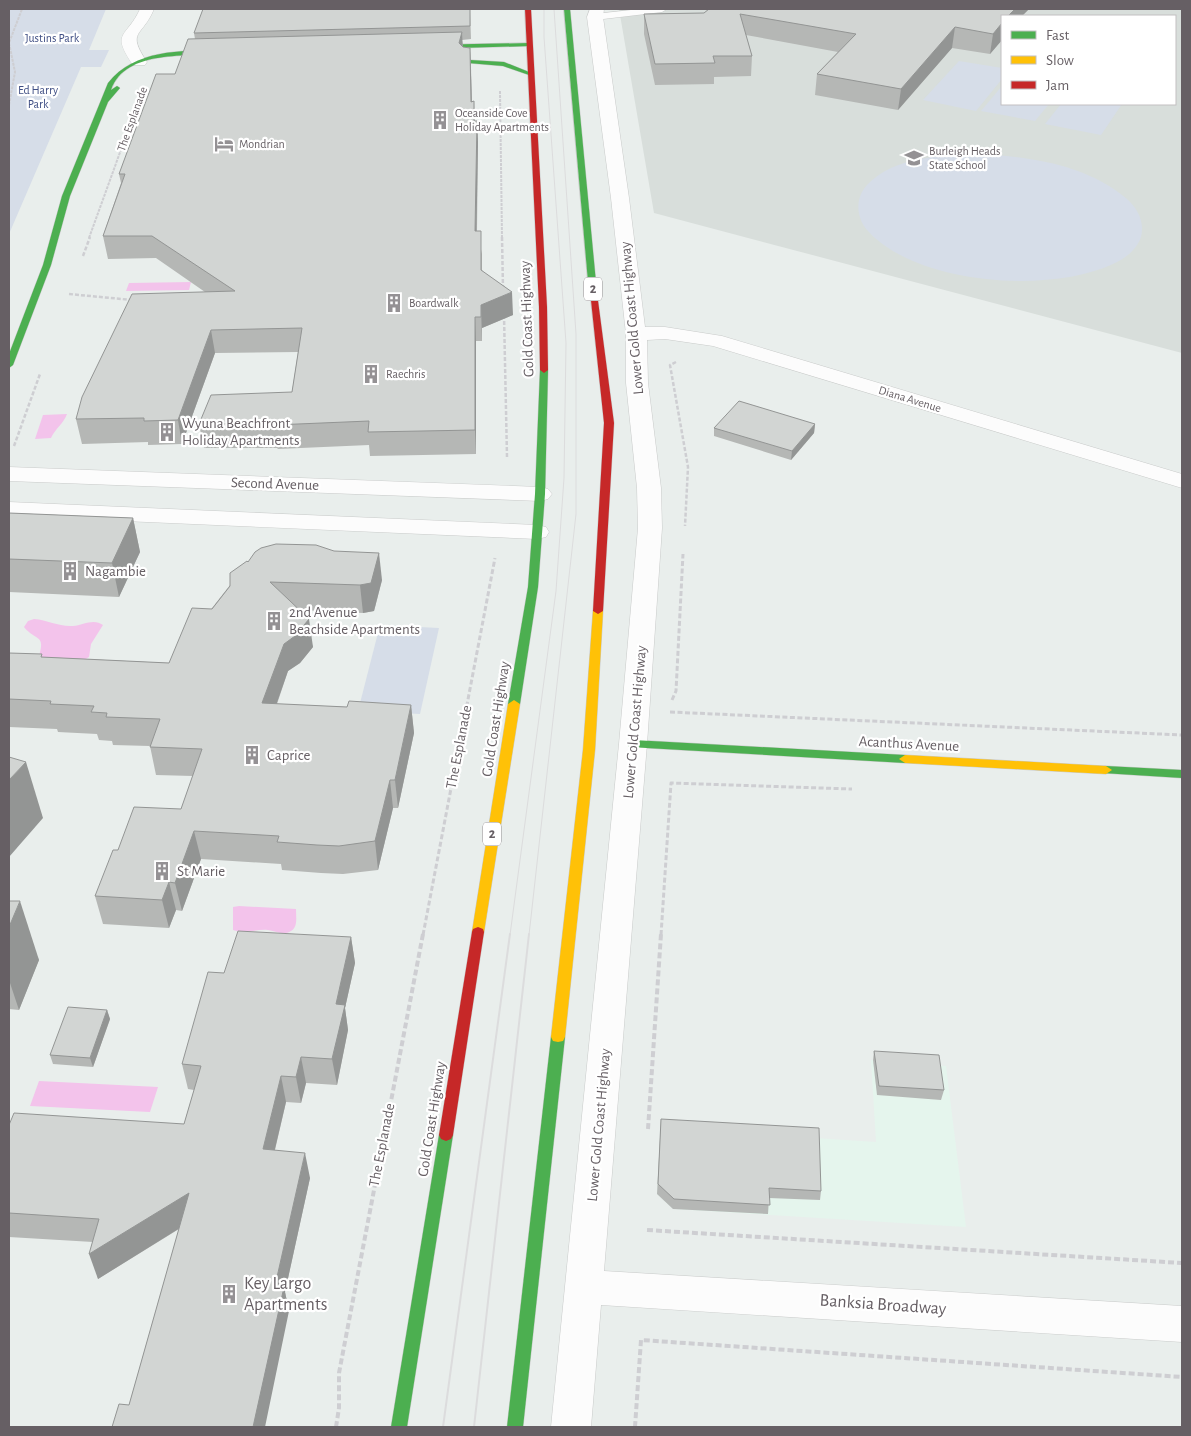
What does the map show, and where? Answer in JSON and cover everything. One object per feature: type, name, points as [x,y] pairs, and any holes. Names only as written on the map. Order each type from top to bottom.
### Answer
[{"type":"main road","name":"Gold Coast Highway","points":[[399,1427],[531,597],[537,532],[544,386],[543,307],[528,9]]},
{"type":"main road","name":"2","points":[[516,1427],[589,750],[609,423],[598,341],[567,9]]},
{"type":"main road","points":[[410,47],[529,45]]},
{"type":"main road","name":"The Esplanade","points":[[9,365],[52,252],[66,196],[105,101],[124,81],[170,53],[230,52]]},
{"type":"main road","points":[[465,63],[504,64],[531,74]]},
{"type":"main road","name":"Acanthus Avenue","points":[[634,744],[1182,774]]},
{"type":"street","name":"Lower Gold Coast Highway","points":[[571,1427],[634,744],[650,528],[649,488],[637,383],[636,334],[595,11]]},
{"type":"street","points":[[144,15],[146,40],[155,51],[150,64],[128,46],[130,34],[144,15]]},
{"type":"street","name":"Diana Avenue","points":[[636,334],[665,333],[715,340],[1182,481]]},
{"type":"street","name":"Second Avenue","points":[[9,474],[540,494]]},
{"type":"street","points":[[14,509],[38,475]]},
{"type":"street","points":[[470,530],[476,491]]},
{"type":"street","points":[[14,509],[537,532]]},
{"type":"street","name":"Banksia Broadway","points":[[584,1287],[1182,1324]]},
{"type":"lane","points":[[595,11],[659,9]]},
{"type":"lane","points":[[465,63],[470,46]]},
{"type":"path","points":[[9,104],[15,72],[9,43],[22,9]]},
{"type":"path","points":[[9,72],[15,72]]},
{"type":"path","points":[[500,83],[504,292]]},
{"type":"path","name":"The Esplanade","points":[[82,257],[135,109]]},
{"type":"path","points":[[66,303],[69,294],[135,300]]},
{"type":"path","points":[[504,309],[507,457]]},
{"type":"path","points":[[13,450],[40,374]]},
{"type":"path","name":"The Esplanade","points":[[336,1427],[339,1408],[339,1373],[495,555]]},
{"type":"path","points":[[670,712],[1182,735]]},
{"type":"path","points":[[648,1129],[671,783]]},
{"type":"path","points":[[647,1230],[1182,1263]]},
{"type":"path","points":[[635,1427],[641,1340],[1182,1377]]},
{"type":"shaded area","name":"Burleigh Heads State School","points":[[619,9],[1182,9],[1182,353],[654,213]]},
{"type":"shaded area","points":[[191,282],[189,290],[126,291],[129,283]]},
{"type":"shaded area","points":[[67,414],[51,438],[35,439],[43,415]]},
{"type":"shaded area","points":[[34,619],[68,626],[92,622],[103,625],[91,644],[89,657],[84,660],[64,662],[39,656],[41,649],[40,641],[24,627],[28,621]]},
{"type":"shaded area","points":[[233,907],[296,909],[296,924],[293,929],[285,933],[268,930],[242,932],[233,930]]},
{"type":"shaded area","points":[[871,1060],[946,1066],[966,1227],[673,1209],[657,1194],[661,1128],[876,1142]]},
{"type":"shaded area","points":[[39,1081],[158,1087],[150,1112],[30,1106]]},
{"type":"green space","points":[[9,9],[106,9],[89,50],[109,50],[101,67],[81,67],[9,234]]},
{"type":"green space","points":[[959,61],[1001,68],[1001,80],[976,111],[923,100]]},
{"type":"green space","points":[[1001,87],[1001,105],[1048,105],[1035,121],[981,111]]},
{"type":"green space","points":[[1060,105],[1121,105],[1101,135],[1045,124]]},
{"type":"green space","points":[[981,154],[1020,158],[1058,165],[1094,178],[1111,187],[1127,199],[1135,208],[1142,224],[1140,240],[1129,254],[1113,264],[1086,273],[1054,279],[1020,281],[984,279],[949,273],[917,263],[889,248],[863,225],[858,208],[860,196],[867,185],[878,175],[891,168],[920,159]]},
{"type":"green space","points":[[380,625],[439,628],[420,714],[358,711]]},
{"type":"building","points":[[203,9],[470,9],[470,26],[194,33]]},
{"type":"building","points":[[709,9],[1015,9],[1009,15],[1001,15],[1001,24],[993,34],[955,27],[901,89],[817,74],[856,34],[740,14],[752,56],[713,56],[715,63],[655,64],[644,14],[704,13]]},
{"type":"building","points":[[462,32],[459,43],[463,47],[470,48],[471,102],[474,101],[474,121],[477,121],[475,231],[481,231],[481,270],[512,292],[481,305],[481,317],[475,317],[475,430],[368,432],[369,421],[274,425],[274,423],[199,424],[211,395],[292,392],[302,328],[211,330],[178,420],[144,421],[144,418],[76,419],[82,397],[132,294],[235,291],[152,236],[103,236],[125,174],[119,174],[156,74],[175,74],[188,39]]},
{"type":"building","points":[[739,401],[815,424],[792,451],[714,428]]},
{"type":"building","points":[[9,513],[133,518],[112,563],[9,559]]},
{"type":"building","points":[[276,544],[316,545],[334,551],[379,553],[371,583],[360,585],[270,582],[309,619],[295,636],[284,644],[262,703],[347,707],[349,701],[411,705],[395,780],[390,780],[375,841],[339,846],[317,845],[277,842],[279,836],[194,831],[175,883],[169,882],[162,900],[95,896],[113,850],[118,850],[134,807],[181,809],[202,749],[150,747],[160,719],[106,717],[107,713],[91,712],[94,706],[50,704],[51,701],[9,699],[9,653],[42,654],[41,657],[169,663],[192,608],[212,609],[230,586],[230,573],[248,562],[255,552],[261,548]]},
{"type":"building","points":[[9,757],[26,762],[9,780]]},
{"type":"building","points":[[9,901],[20,901],[9,927]]},
{"type":"building","points":[[238,931],[351,937],[336,1004],[345,1005],[332,1059],[301,1057],[296,1077],[281,1076],[263,1149],[305,1153],[275,1286],[284,1287],[253,1427],[112,1427],[119,1404],[129,1405],[189,1193],[89,1254],[99,1219],[9,1213],[9,1125],[14,1113],[184,1124],[201,1066],[182,1064],[208,972],[224,973]]},
{"type":"building","points":[[68,1007],[107,1010],[90,1058],[50,1055]]},
{"type":"building","points":[[874,1051],[939,1055],[944,1090],[879,1086]]},
{"type":"building","points":[[661,1119],[819,1128],[821,1191],[769,1188],[770,1205],[674,1199],[658,1184]]},
{"type":"tram line","points":[[510,935],[556,591],[564,478],[566,343],[544,37],[544,9]]},
{"type":"tram line","points":[[529,935],[576,514],[576,334],[554,9]]},
{"type":"tram line","points":[[443,1427],[510,934]]},
{"type":"tram line","points":[[474,1427],[529,934]]},
{"type":"traffic: fast","points":[[567,9],[593,293]]},
{"type":"traffic: fast","points":[[425,47],[529,45]]},
{"type":"traffic: fast","points":[[105,101],[111,83],[121,72],[133,64],[161,55],[220,52]]},
{"type":"traffic: fast","points":[[470,62],[504,64],[531,74]]},
{"type":"traffic: fast","points":[[9,365],[47,265],[66,196],[105,101],[117,88]]},
{"type":"traffic: fast","points":[[514,704],[533,587],[540,494],[544,370]]},
{"type":"traffic: fast","points":[[633,744],[905,759]]},
{"type":"traffic: fast","points":[[1106,770],[1182,774]]},
{"type":"traffic: fast","points":[[515,1427],[558,1037]]},
{"type":"traffic: fast","points":[[399,1427],[446,1135]]},
{"type":"traffic: slow","points":[[558,1037],[589,750],[598,611]]},
{"type":"traffic: slow","points":[[478,932],[514,704]]},
{"type":"traffic: slow","points":[[905,759],[1106,770]]},
{"type":"traffic: jam","points":[[528,9],[543,307],[544,370]]},
{"type":"traffic: jam","points":[[593,293],[609,423],[598,611]]},
{"type":"traffic: jam","points":[[446,1135],[478,932]]},
{"type":"place","name":"Oceanside Cove Holiday Apartments","points":[[440,120]]},
{"type":"place","name":"Mondrian","points":[[224,144]]},
{"type":"place","name":"Burleigh Heads State School","points":[[914,158]]},
{"type":"place","name":"Boardwalk","points":[[394,303]]},
{"type":"place","name":"Raechris","points":[[371,374]]},
{"type":"place","name":"Wyuna Beachfront Holiday Apartments","points":[[167,432]]},
{"type":"place","name":"Nagambie","points":[[70,571]]},
{"type":"place","name":"2nd Avenue Beachside Apartments","points":[[274,621]]},
{"type":"place","name":"Caprice","points":[[252,755]]},
{"type":"place","name":"St Marie","points":[[162,871]]},
{"type":"place","name":"Key Largo Apartments","points":[[229,1294]]},
{"type":"park label","name":"Justins Park","points":[[52,38]]},
{"type":"park label","name":"Ed Harry Park","points":[[38,97]]}]
